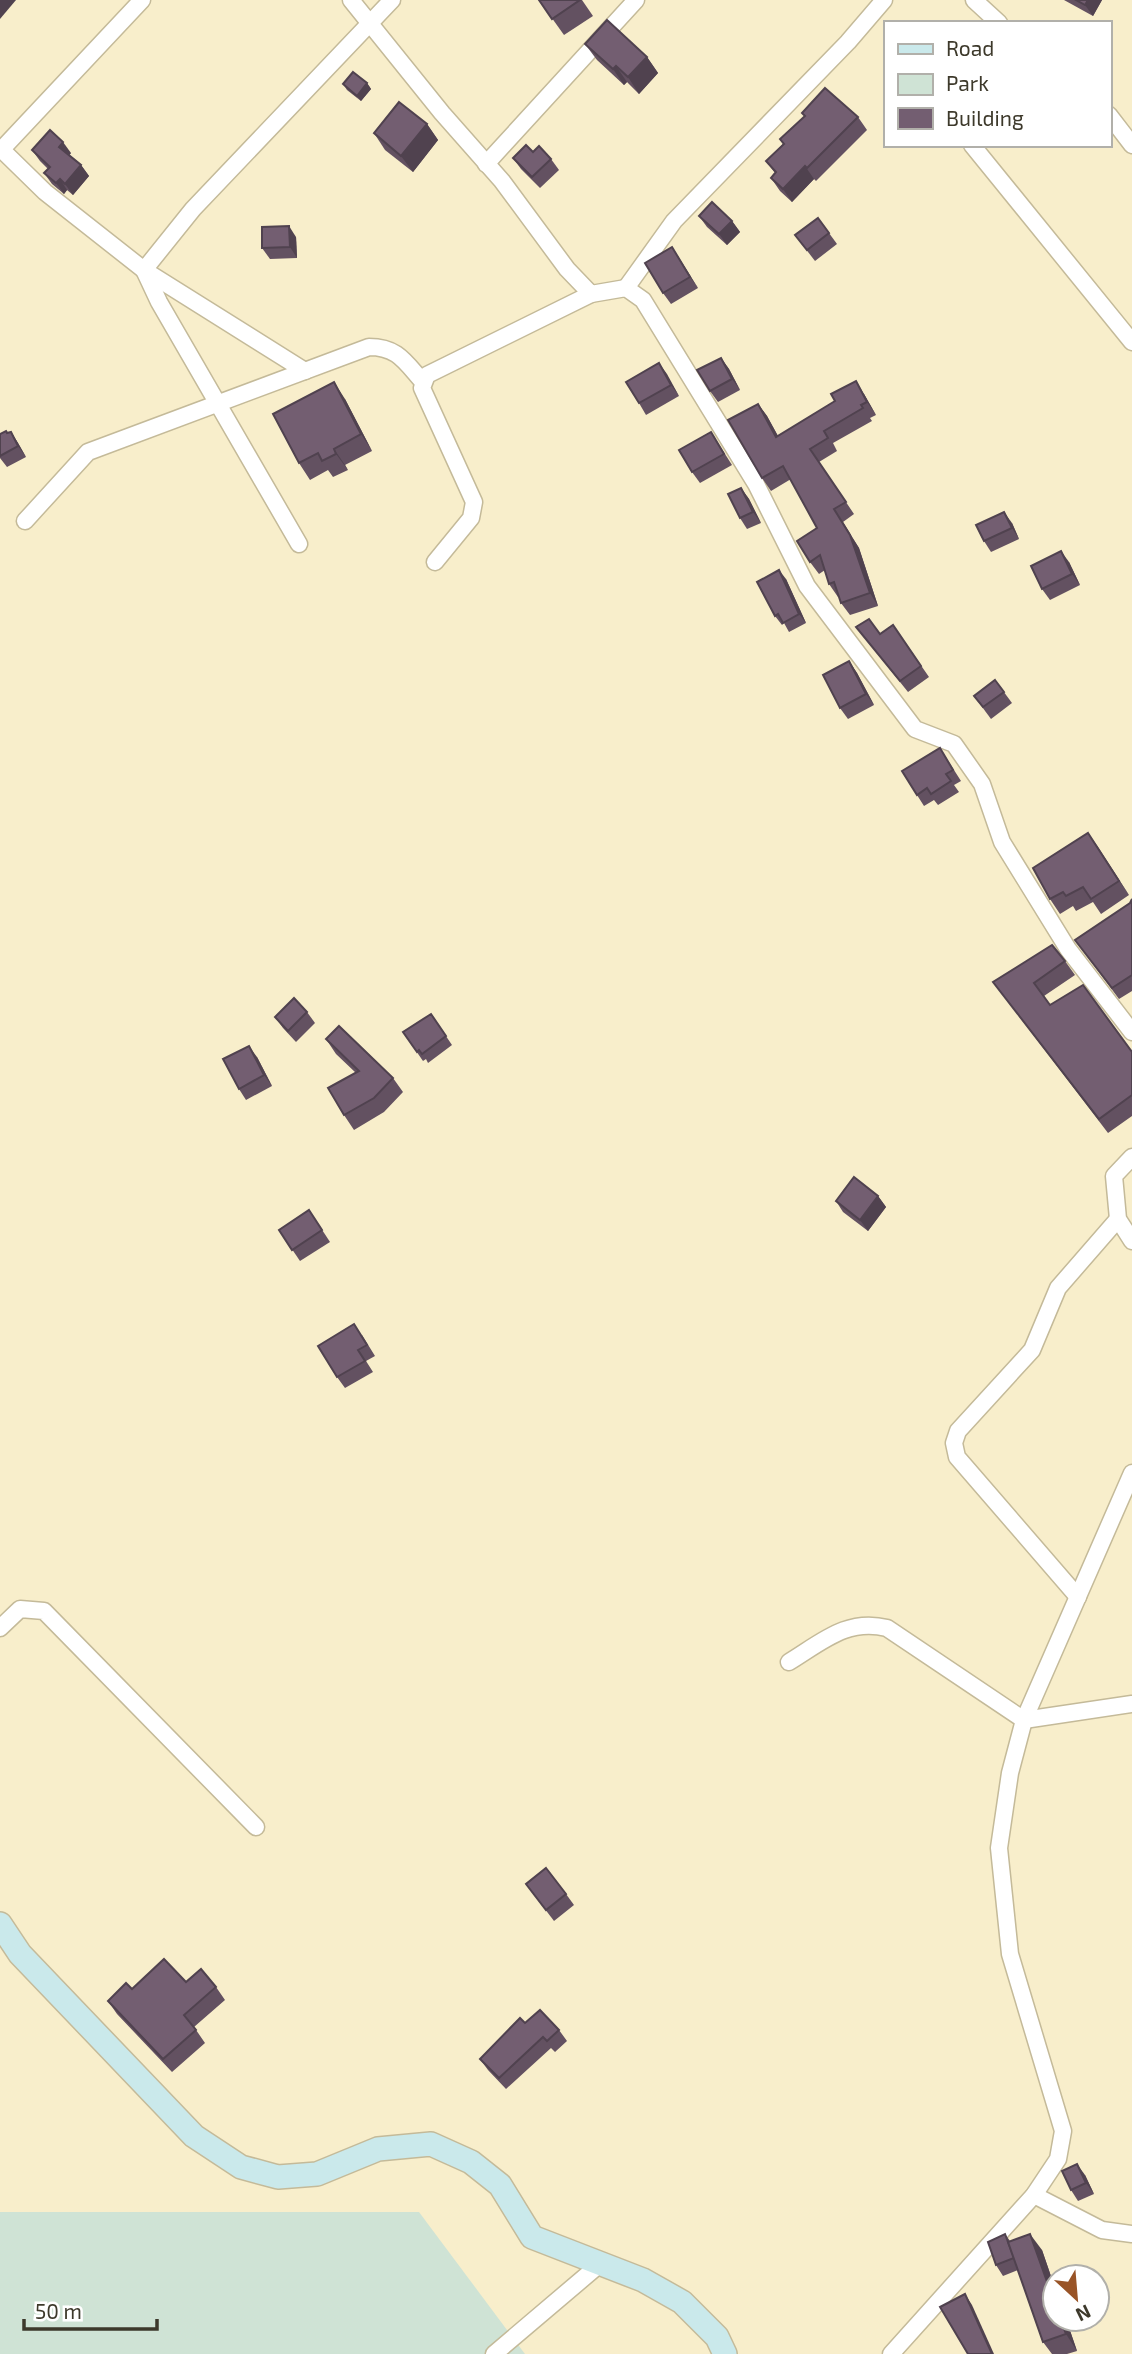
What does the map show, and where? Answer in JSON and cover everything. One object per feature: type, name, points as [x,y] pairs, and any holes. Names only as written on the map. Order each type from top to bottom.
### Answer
[{"type":"street","points":[[142,0],[1,149],[45,192],[144,270],[305,371]]},
{"type":"street","points":[[351,0],[486,164],[567,269],[591,294]]},
{"type":"street","points":[[144,270],[193,209],[392,0]]},
{"type":"street","points":[[486,164],[636,0]]},
{"type":"street","points":[[435,562],[471,518],[474,502],[422,388],[427,375],[591,294],[626,288],[674,221],[848,42],[884,0]]},
{"type":"street","points":[[974,0],[997,21]]},
{"type":"street","points":[[1111,117],[1132,145]]},
{"type":"street","points":[[974,147],[1132,342]]},
{"type":"street","points":[[144,270],[150,286],[299,544]]},
{"type":"street","points":[[626,288],[643,300],[756,484],[807,586],[915,729],[954,744],[982,784],[1002,842],[1129,1024]]},
{"type":"street","points":[[24,521],[88,452],[369,347],[386,347],[396,352],[423,382]]},
{"type":"street","points":[[1132,1157],[1114,1176],[1118,1219],[1132,1241]]},
{"type":"street","points":[[1078,1597],[957,1457],[954,1443],[958,1431],[1032,1350],[1058,1288],[1118,1219]]},
{"type":"street","points":[[891,2354],[1034,2195],[1058,2159],[1063,2131],[1010,1954],[999,1848],[1010,1773],[1024,1720],[1132,1474]]},
{"type":"street","points":[[0,1628],[20,1609],[44,1611],[256,1827]]},
{"type":"street","points":[[789,1662],[849,1626],[867,1623],[887,1628],[1024,1720],[1132,1704]]},
{"type":"street","points":[[0,1924],[20,1954],[194,2136],[241,2166],[278,2177],[317,2174],[378,2150],[431,2144],[471,2162],[500,2185],[531,2236],[643,2280],[682,2302],[717,2337],[725,2354]]},
{"type":"street","points":[[1034,2195],[1102,2230],[1132,2234]]},
{"type":"street","points":[[494,2354],[600,2264]]},
{"type":"green space","points":[[0,2212],[419,2212],[525,2354],[0,2354]]},
{"type":"building","points":[[539,0],[580,0],[552,19]]},
{"type":"building","points":[[607,20],[647,57],[628,77],[616,66],[613,69],[585,44]]},
{"type":"building","points":[[353,72],[367,83],[357,96],[343,84]]},
{"type":"building","points":[[825,88],[858,117],[783,189],[771,178],[776,172],[766,161],[784,144],[780,139],[805,116],[802,113]]},
{"type":"building","points":[[399,102],[427,124],[401,156],[374,133]]},
{"type":"building","points":[[50,130],[63,142],[59,147],[81,165],[65,184],[60,179],[56,183],[44,173],[50,167],[32,150]]},
{"type":"building","points":[[526,145],[533,152],[539,146],[551,159],[532,177],[513,158]]},
{"type":"building","points":[[712,202],[732,221],[719,234],[699,216]]},
{"type":"building","points":[[818,218],[829,233],[807,250],[795,235]]},
{"type":"building","points":[[289,226],[290,247],[262,248],[262,227]]},
{"type":"building","points":[[672,247],[690,277],[663,293],[645,263]]},
{"type":"building","points":[[721,358],[732,379],[710,391],[697,370]]},
{"type":"building","points":[[659,363],[671,385],[639,403],[626,382]]},
{"type":"building","points":[[856,381],[867,402],[861,405],[863,408],[824,431],[828,438],[810,449],[846,502],[834,509],[850,535],[870,593],[841,603],[834,582],[829,584],[820,555],[810,562],[797,541],[817,528],[783,466],[762,478],[728,420],[758,404],[776,437],[835,401],[831,394]]},
{"type":"building","points":[[334,382],[361,434],[334,449],[336,454],[322,461],[318,453],[299,463],[273,414]]},
{"type":"building","points":[[11,432],[18,446],[0,456],[0,434]]},
{"type":"building","points":[[711,432],[724,454],[692,472],[679,450]]},
{"type":"building","points":[[741,488],[753,512],[740,518],[728,494]]},
{"type":"building","points":[[1004,512],[1012,528],[984,541],[976,525]]},
{"type":"building","points":[[1061,551],[1072,574],[1042,589],[1031,566]]},
{"type":"building","points":[[779,570],[799,614],[783,623],[778,614],[775,616],[757,582]]},
{"type":"building","points":[[869,619],[880,634],[893,625],[921,666],[900,681],[856,627]]},
{"type":"building","points":[[849,661],[866,694],[840,708],[823,675]]},
{"type":"building","points":[[995,680],[1004,692],[983,707],[974,696]]},
{"type":"building","points":[[940,748],[953,770],[946,774],[951,781],[931,794],[927,788],[917,795],[902,771]]},
{"type":"building","points":[[1088,833],[1119,881],[1091,899],[1083,887],[1066,896],[1063,892],[1050,899],[1033,868]]},
{"type":"building","points":[[1132,899],[1132,975],[1112,988],[1075,940]]},
{"type":"building","points":[[1052,945],[1065,961],[1034,983],[1050,1005],[1083,985],[1132,1052],[1132,1095],[1099,1119],[993,982]]},
{"type":"building","points":[[294,998],[307,1012],[288,1031],[275,1017]]},
{"type":"building","points":[[431,1014],[446,1036],[422,1054],[419,1050],[417,1052],[403,1032]]},
{"type":"building","points":[[339,1026],[393,1078],[374,1098],[344,1115],[328,1088],[359,1071],[326,1039]]},
{"type":"building","points":[[249,1046],[264,1075],[239,1089],[223,1059]]},
{"type":"building","points":[[854,1177],[878,1196],[860,1220],[836,1201]]},
{"type":"building","points":[[309,1210],[322,1230],[292,1250],[279,1230]]},
{"type":"building","points":[[354,1324],[367,1345],[358,1350],[365,1361],[337,1377],[318,1346]]},
{"type":"building","points":[[546,1868],[566,1894],[546,1910],[526,1884]]},
{"type":"building","points":[[164,1959],[186,1982],[201,1969],[216,1987],[184,2015],[196,2030],[163,2059],[108,2001],[126,1983],[132,1989]]},
{"type":"building","points":[[540,2010],[559,2030],[547,2041],[543,2037],[499,2078],[480,2059],[520,2018],[525,2023]]},
{"type":"building","points":[[1077,2164],[1086,2183],[1071,2190],[1062,2171]]},
{"type":"building","points":[[1005,2234],[1014,2258],[996,2265],[988,2242]]},
{"type":"building","points":[[1030,2234],[1041,2265],[1041,2333],[1066,2334],[1043,2342],[1008,2242]]},
{"type":"building","points":[[965,2294],[992,2354],[968,2354],[940,2307]]}]
